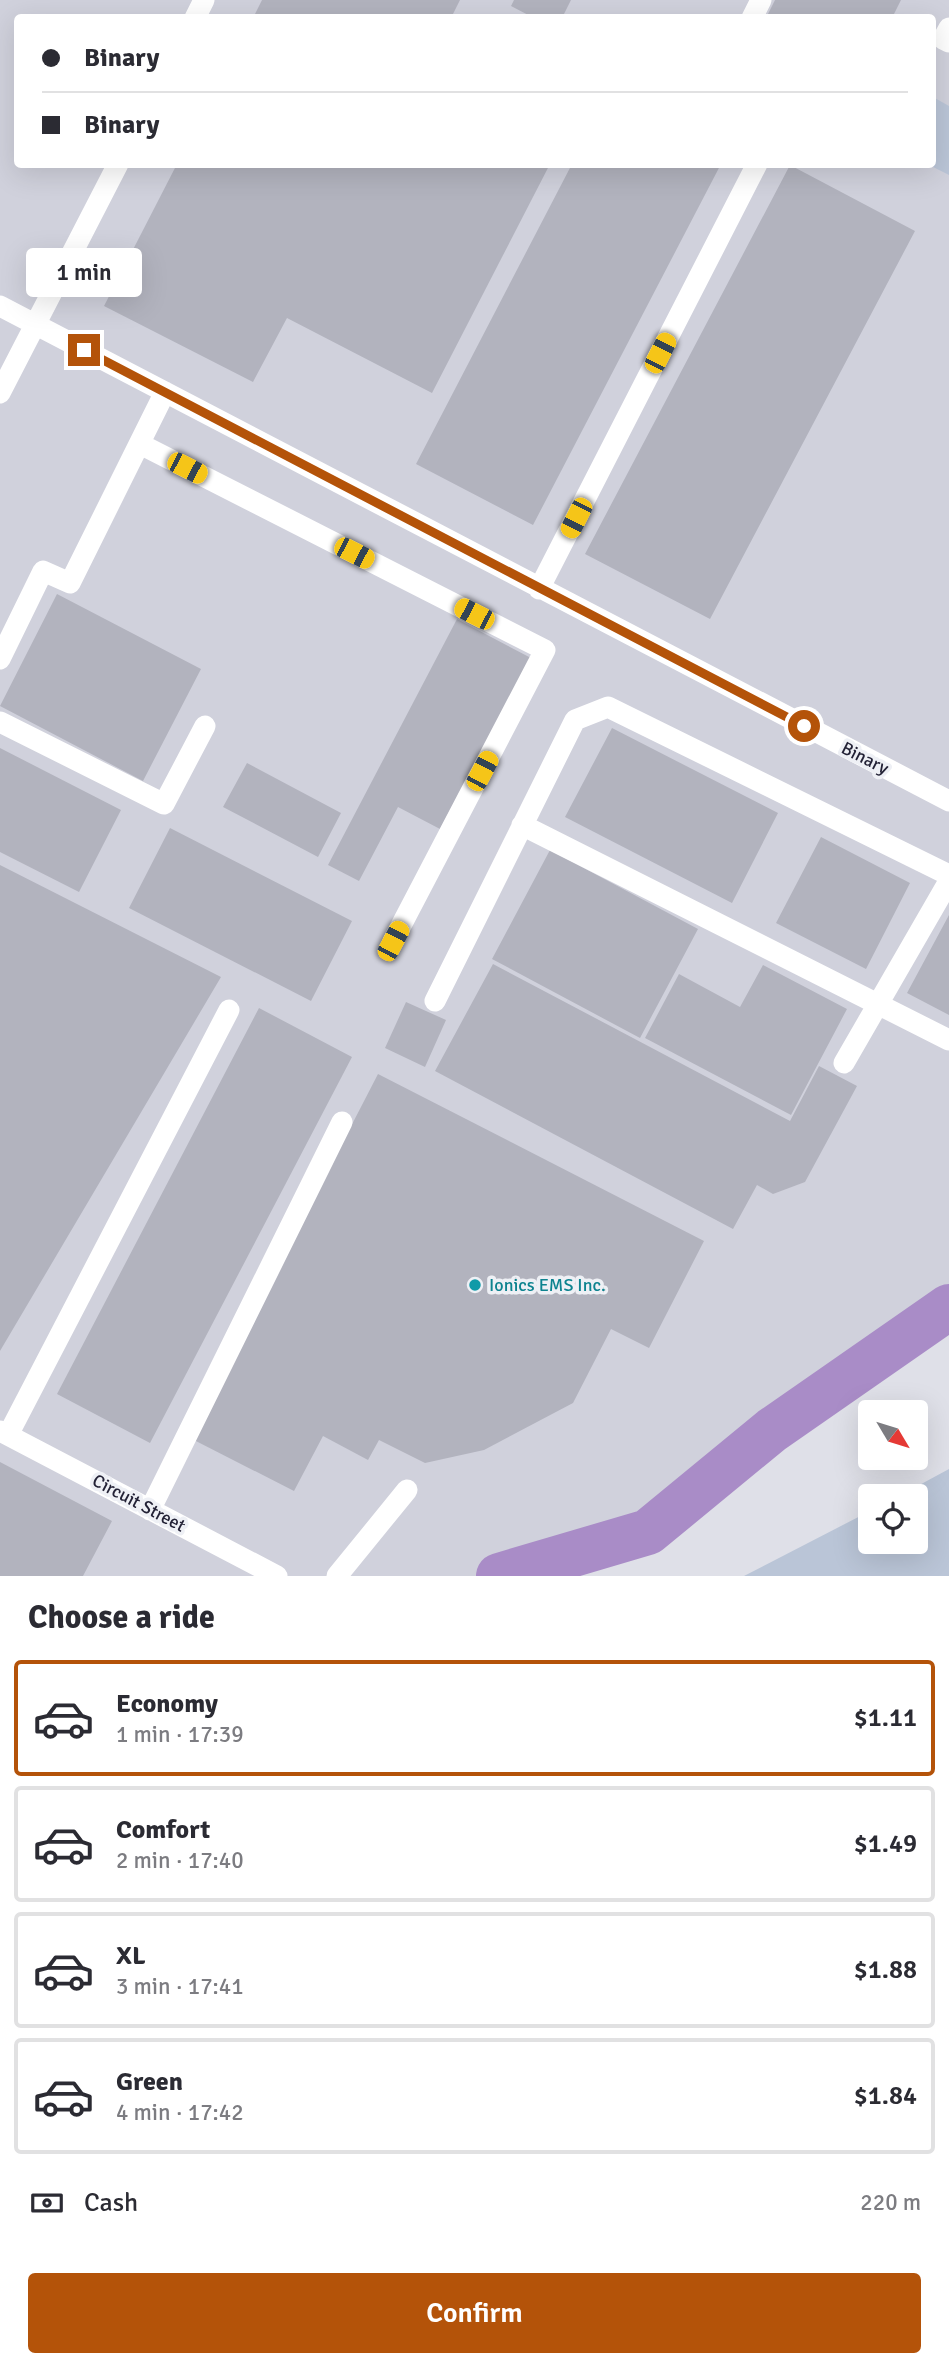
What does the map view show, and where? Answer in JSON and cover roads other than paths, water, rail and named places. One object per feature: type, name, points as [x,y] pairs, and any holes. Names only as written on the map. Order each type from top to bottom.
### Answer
[{"type":"street","points":[[949,28],[943,39],[949,42]]},
{"type":"street","points":[[0,393],[116,168]]},
{"type":"street","points":[[539,589],[755,168]]},
{"type":"street","name":"Binary","points":[[0,306],[949,801]]},
{"type":"street","points":[[0,659],[43,571],[70,583],[165,392]]},
{"type":"street","points":[[139,444],[545,650],[393,941]]},
{"type":"street","points":[[435,1001],[575,720],[608,707],[949,875]]},
{"type":"street","points":[[0,722],[164,804],[205,726]]},
{"type":"street","points":[[522,825],[949,1040]]},
{"type":"street","points":[[845,1063],[949,881]]},
{"type":"street","points":[[4,1433],[229,1010]]},
{"type":"street","points":[[150,1510],[342,1122]]},
{"type":"street","name":"Circuit Street","points":[[4,1433],[277,1576]]},
{"type":"street","points":[[337,1576],[407,1490]]},
{"type":"waterway","points":[[499,1576],[648,1532],[772,1430],[949,1307]]},
{"type":"place","name":"Ionics EMS Inc.","points":[[475,1285]]}]
